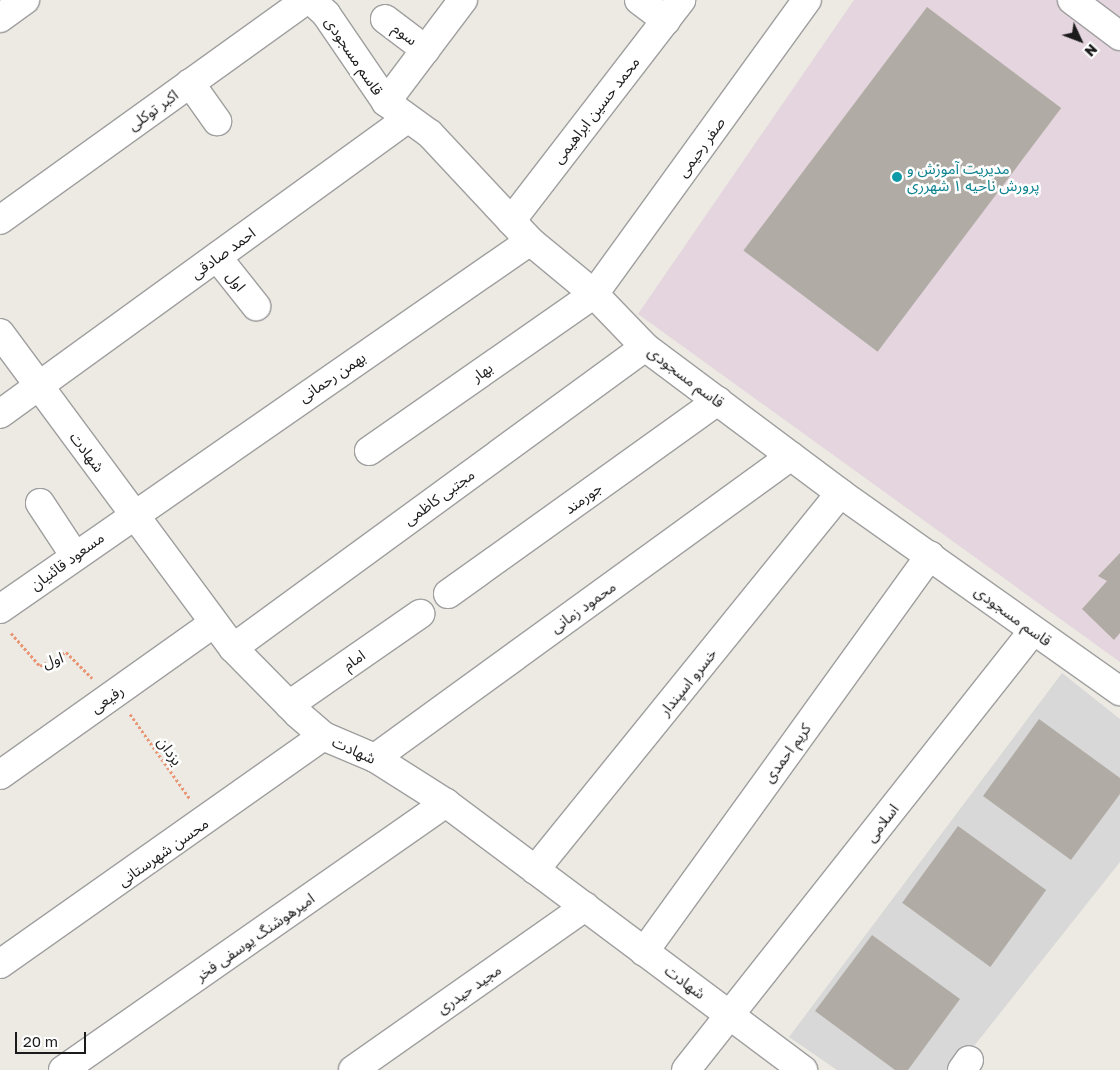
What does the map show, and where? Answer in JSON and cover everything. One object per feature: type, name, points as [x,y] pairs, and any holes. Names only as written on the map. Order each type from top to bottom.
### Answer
[{"type":"street","points":[[0,18],[25,0]]},
{"type":"street","name":"اکبر توکلی","points":[[1,218],[306,0]]},
{"type":"street","name":"قاسم مسجودی","points":[[311,0],[326,14],[364,76],[386,102],[479,182],[530,241],[594,294],[645,347],[840,493],[1120,691]]},
{"type":"street","points":[[386,102],[463,0]]},
{"type":"street","points":[[639,0],[673,10]]},
{"type":"street","name":"صفر رحیمی","points":[[594,294],[807,0]]},
{"type":"street","points":[[1072,0],[1120,36]]},
{"type":"street","name":"محمد حسین ابراهیمی","points":[[511,221],[673,10]]},
{"type":"street","name":"سوم","points":[[385,19],[426,50]]},
{"type":"street","points":[[190,83],[217,120]]},
{"type":"street","name":"احمد صادقی","points":[[0,414],[407,119]]},
{"type":"street","name":"بهمن رحمانی","points":[[134,514],[530,241]]},
{"type":"street","name":"اول","points":[[217,257],[256,306]]},
{"type":"street","name":"بهار","points":[[370,451],[594,294]]},
{"type":"street","name":"شهادت","points":[[0,333],[232,648],[289,705],[323,736],[375,758],[446,803],[803,1070]]},
{"type":"street","name":"مجتبی کاظمی","points":[[232,648],[645,347]]},
{"type":"street","name":"جورمند","points":[[448,594],[718,401]]},
{"type":"street","name":"محمود زمانی","points":[[375,758],[791,456]]},
{"type":"street","name":"خسرو اسپندار","points":[[535,870],[840,493]]},
{"type":"street","points":[[40,503],[75,556]]},
{"type":"street","name":"مسعود قائنیان","points":[[3,618],[75,556],[134,514]]},
{"type":"street","name":"کریم احمدی","points":[[644,952],[930,555]]},
{"type":"street","name":"امام","points":[[289,705],[420,614]]},
{"type":"street","name":"رفیعی","points":[[0,775],[214,623]]},
{"type":"street","name":"اسلامی","points":[[686,1070],[731,1016],[1033,631]]},
{"type":"street","name":"محسن شهرستانی","points":[[0,964],[206,822],[323,736]]},
{"type":"street","name":"امیرهوشنگ یوسفی فخر","points":[[63,1070],[446,803]]},
{"type":"street","name":"مجید حیدری","points":[[353,1070],[585,907]]},
{"type":"path","name":"اول","points":[[3,618],[40,666],[66,652],[113,695]]},
{"type":"path","name":"یزدان","points":[[113,695],[206,822]]},
{"type":"shaded area","points":[[854,0],[1120,0],[1120,662],[638,314]]},
{"type":"shaded area","points":[[1062,673],[1120,719],[1120,862],[955,1070],[837,1070],[789,1037]]},
{"type":"building","name":"مدیریت آموزش و پرورش ناحیه ۱ شهرری","points":[[927,7],[1061,108],[878,352],[743,251]]},
{"type":"building","points":[[1120,553],[1120,633],[1114,640],[1082,609],[1107,581],[1098,576]]},
{"type":"building","points":[[1039,719],[1120,778],[1120,794],[1071,860],[983,796]]},
{"type":"building","points":[[958,826],[1046,890],[990,967],[902,903]]},
{"type":"building","points":[[872,935],[960,999],[908,1070],[895,1070],[815,1011]]},
{"type":"place","name":"مدیریت آموزش و پرورش ناحیه ۱ شهرری","points":[[897,177]]}]
